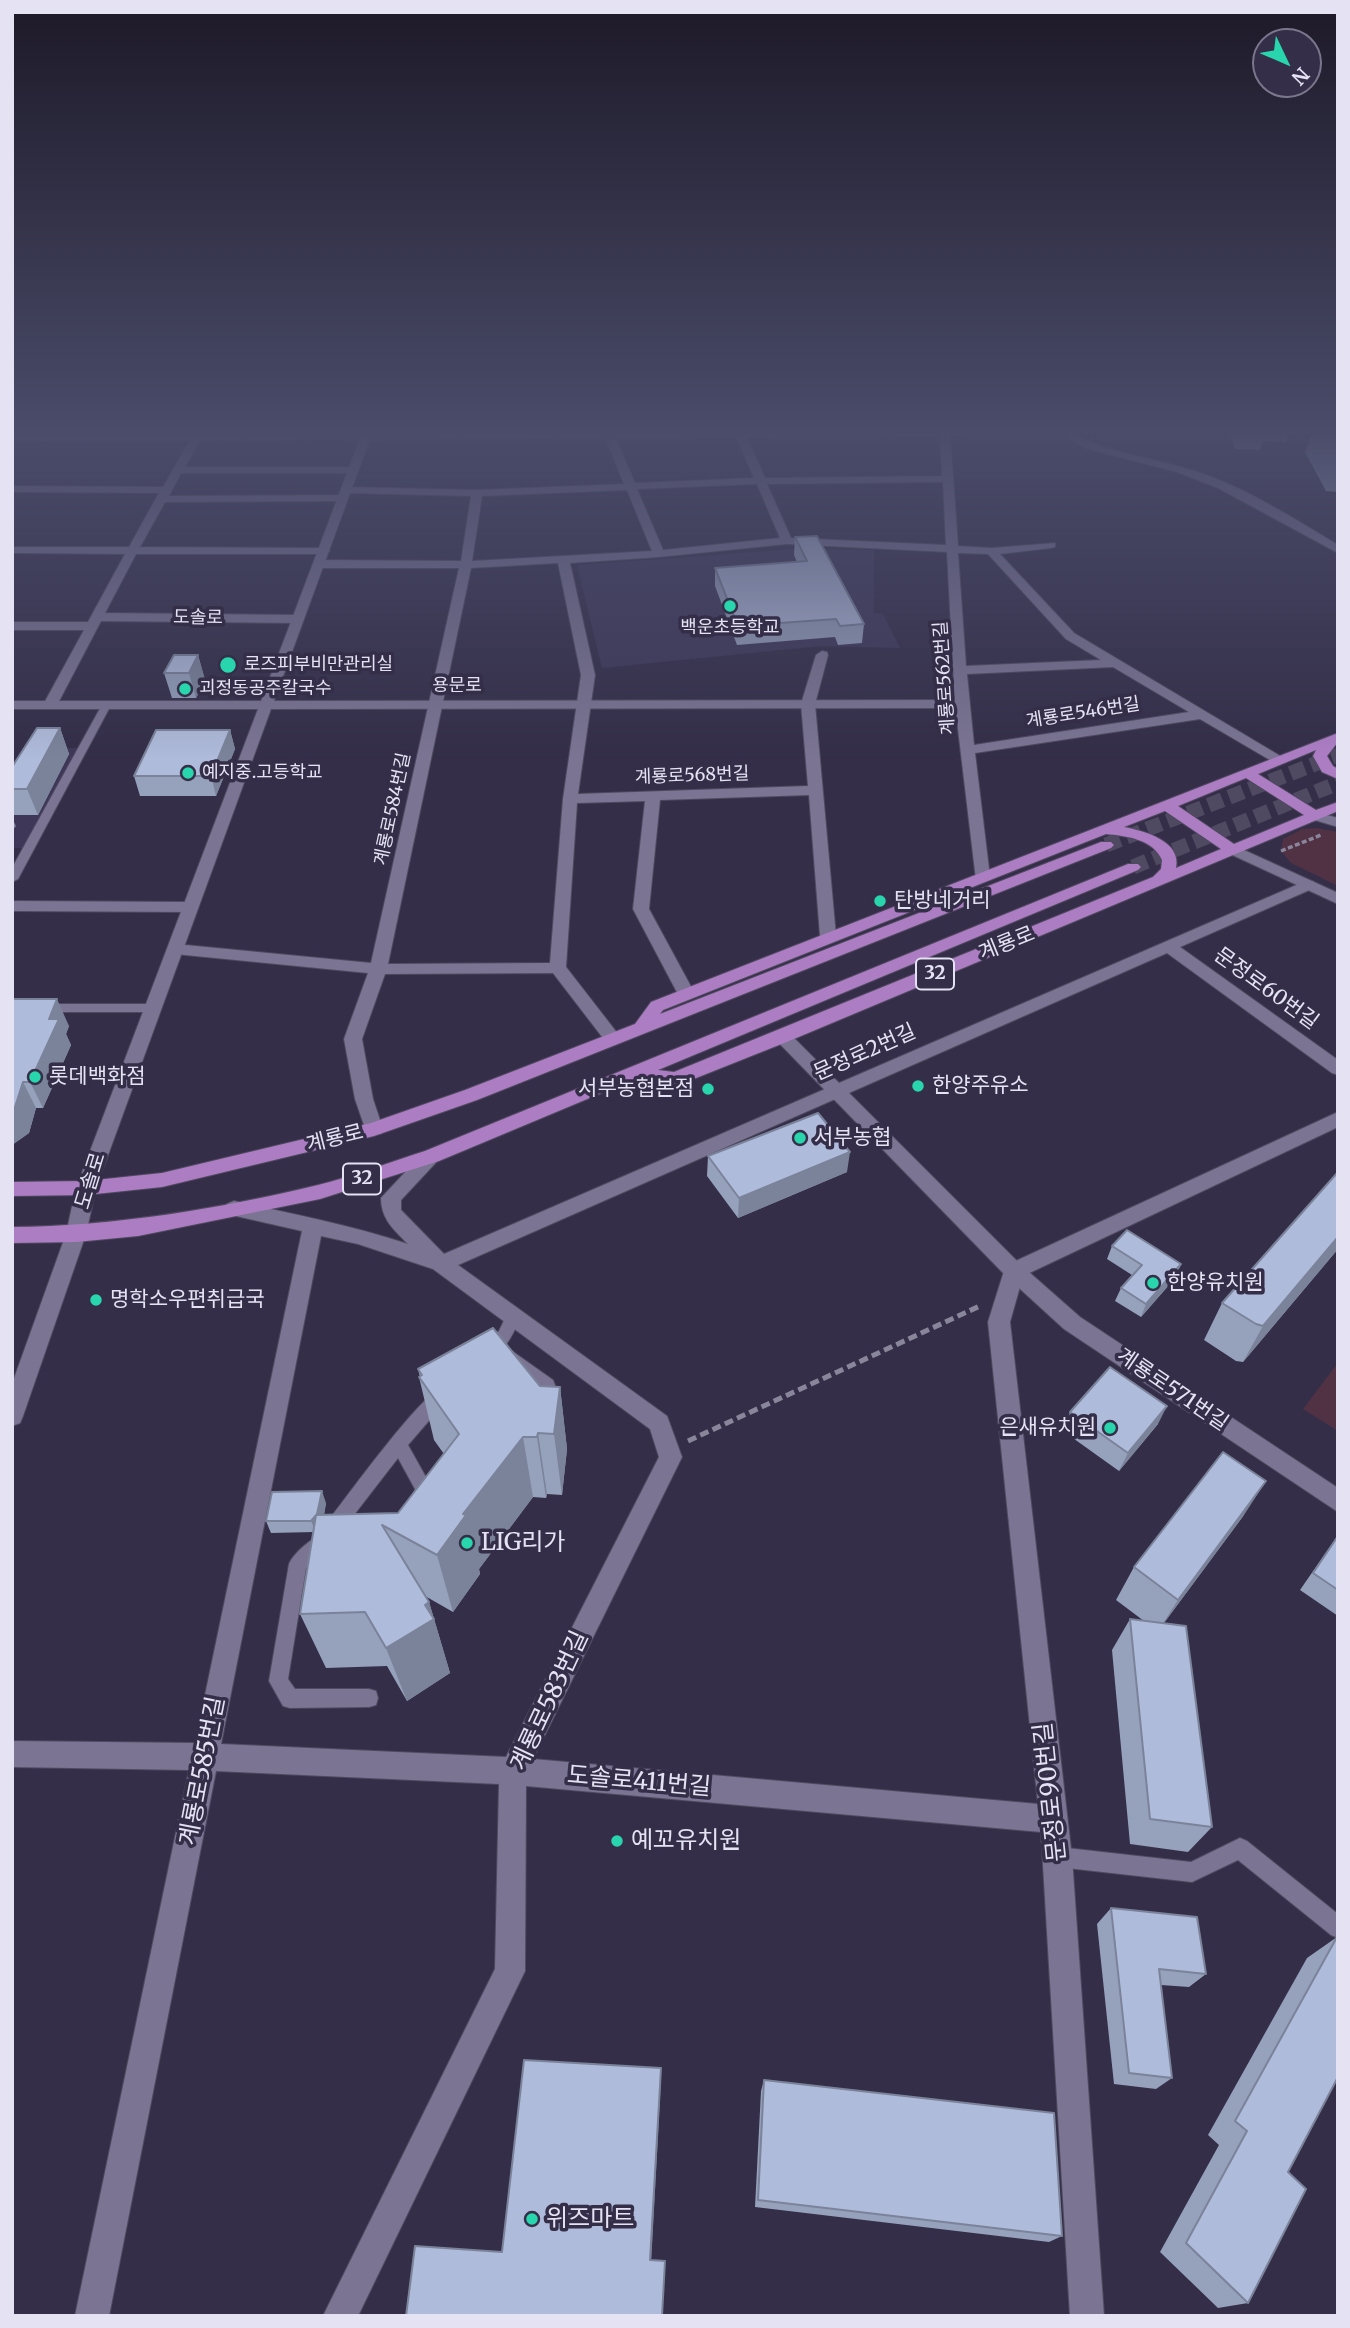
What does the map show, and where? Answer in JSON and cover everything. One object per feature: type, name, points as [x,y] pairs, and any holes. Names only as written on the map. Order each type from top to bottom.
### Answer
[{"type":"main road","name":"계룡로","points":[[642,1027],[657,1006],[828,936],[1334,738]]},
{"type":"main road","points":[[1334,738],[1320,756],[1327,769],[1338,775]]},
{"type":"main road","points":[[1246,772],[1316,816]]},
{"type":"main road","points":[[1167,805],[1233,850]]},
{"type":"main road","name":"계룡로","points":[[634,1073],[675,1079],[1338,806]]},
{"type":"main road","points":[[1090,835],[1117,830],[1139,835],[1158,844],[1171,862],[1168,871],[1154,884]]},
{"type":"main road","name":"계룡로","points":[[12,1189],[86,1188],[162,1181],[374,1129],[471,1095],[1106,845]]},
{"type":"main road","name":"계룡로","points":[[12,1235],[76,1234],[138,1227],[320,1192],[432,1156],[1133,867]]},
{"type":"street","points":[[50,705],[137,542]]},
{"type":"street","name":"도솔로","points":[[12,1416],[76,1234],[86,1188],[327,542]]},
{"type":"street","name":"계룡로584번길","points":[[374,1129],[353,1039],[378,968],[470,542]]},
{"type":"street","points":[[654,542],[659,554]]},
{"type":"street","points":[[318,564],[466,565],[659,554],[781,542]]},
{"type":"street","points":[[800,542],[991,551],[1052,545]]},
{"type":"street","name":"계룡로562번길","points":[[953,542],[962,704],[982,877]]},
{"type":"street","points":[[12,550],[324,551]]},
{"type":"street","name":"계룡로546번길","points":[[991,551],[1070,636],[1280,760]]},
{"type":"street","points":[[563,558],[588,675],[570,799],[558,968],[612,1038]]},
{"type":"street","name":"도솔로","points":[[12,626],[298,619]]},
{"type":"street","points":[[822,655],[808,704],[828,936]]},
{"type":"street","points":[[961,670],[1113,663]]},
{"type":"street","name":"용문로","points":[[12,705],[962,704]]},
{"type":"street","name":"계룡로546번길","points":[[968,750],[1204,714]]},
{"type":"street","name":"계룡로568번길","points":[[570,799],[816,790]]},
{"type":"street","points":[[653,797],[641,909],[652,934],[687,994]]},
{"type":"street","points":[[1316,816],[1335,827]]},
{"type":"street","points":[[1233,850],[1338,899]]},
{"type":"street","name":"문정로2번길","points":[[441,1264],[1308,885]]},
{"type":"street","points":[[12,906],[190,907]]},
{"type":"street","name":"문정로60번길","points":[[1168,946],[1338,1069]]},
{"type":"street","points":[[175,949],[378,968],[558,968]]},
{"type":"street","name":"계룡로571번길","points":[[782,1037],[1014,1271],[1072,1323],[1338,1501]]},
{"type":"street","points":[[1014,1271],[1338,1119]]},
{"type":"street","points":[[432,1156],[391,1198],[391,1210],[396,1220],[441,1264],[659,1423],[668,1450]]},
{"type":"street","points":[[233,1209],[359,1236],[441,1264]]},
{"type":"street","name":"계룡로585번길","points":[[92,2316],[313,1225]]},
{"type":"street","name":"문정로90번길","points":[[1014,1271],[999,1322],[1058,1857],[1087,2316]]},
{"type":"street","name":"계룡로583번길","points":[[340,2316],[510,1970],[513,1771],[671,1457],[668,1450]]},
{"type":"street","name":"도솔로411번길","points":[[12,1754],[206,1757],[513,1771],[1054,1819]]},
{"type":"lane","points":[[12,878],[106,705]]},
{"type":"lane","points":[[12,1008],[153,1008]]},
{"type":"lane","points":[[476,1361],[505,1335],[513,1317]]},
{"type":"lane","points":[[494,1345],[547,1385]]},
{"type":"lane","points":[[369,1698],[290,1699],[278,1681],[298,1564],[327,1537],[419,1418],[450,1386]]},
{"type":"lane","points":[[399,1444],[424,1488],[423,1498],[410,1515]]},
{"type":"lane","points":[[327,1537],[350,1537]]},
{"type":"lane","points":[[1058,1857],[1192,1872],[1240,1848],[1338,1928]]},
{"type":"path","points":[[1281,852],[1335,827]]},
{"type":"path","points":[[668,1450],[982,1305],[1004,1306]]},
{"type":"shaded area","name":"백운초등학교","points":[[796,549],[874,550],[874,613],[883,614],[900,648],[821,646],[602,668],[577,565]]},
{"type":"shaded area","points":[[49,748],[78,748],[25,848],[12,848],[12,809]]},
{"type":"shaded area","points":[[1316,828],[1338,832],[1338,886],[1291,863],[1281,851],[1283,839],[1302,829]]},
{"type":"shaded area","points":[[1338,1364],[1338,1431],[1303,1409]]},
{"type":"building","points":[[797,542],[820,542],[864,624],[840,626],[836,619],[738,626],[715,568],[807,561]]},
{"type":"building","points":[[174,655],[198,655],[189,673],[164,673]]},
{"type":"building","points":[[37,728],[60,728],[27,789],[12,789],[12,767]]},
{"type":"building","points":[[156,730],[230,730],[211,776],[134,776]]},
{"type":"building","points":[[12,999],[57,999],[49,1019],[59,1019],[30,1082],[23,1082],[12,1109]]},
{"type":"building","points":[[818,1113],[850,1152],[739,1198],[708,1156]]},
{"type":"building","points":[[1338,1172],[1338,1237],[1263,1326],[1222,1303]]},
{"type":"building","points":[[1127,1230],[1181,1264],[1146,1304],[1121,1288],[1142,1265],[1112,1246]]},
{"type":"building","points":[[493,1328],[540,1386],[560,1387],[554,1434],[538,1433],[537,1437],[523,1437],[463,1514],[466,1515],[437,1555],[382,1525],[429,1602],[425,1605],[434,1619],[386,1648],[365,1612],[300,1614],[316,1515],[398,1513],[459,1434],[419,1377],[422,1375],[418,1369]]},
{"type":"building","name":"은새유치원","points":[[1110,1367],[1167,1406],[1128,1453],[1070,1412]]},
{"type":"building","points":[[1223,1452],[1266,1481],[1178,1600],[1134,1567]]},
{"type":"building","points":[[322,1491],[317,1514],[311,1521],[266,1521],[272,1492]]},
{"type":"building","points":[[1338,1536],[1338,1590],[1313,1573]]},
{"type":"building","points":[[1130,1619],[1186,1626],[1212,1827],[1150,1819]]},
{"type":"building","points":[[1111,1908],[1197,1917],[1206,1974],[1159,1969],[1172,2078],[1129,2073]]},
{"type":"building","points":[[1337,1937],[1338,2077],[1288,2172],[1306,2189],[1248,2303],[1186,2243],[1247,2131],[1235,2121]]},
{"type":"building","points":[[524,2060],[661,2068],[650,2260],[665,2261],[662,2316],[406,2316],[415,2246],[502,2252]]},
{"type":"building","points":[[764,2080],[1054,2113],[1062,2236],[758,2200]]},
{"type":"tunnel","points":[[1106,845],[1338,755]]},
{"type":"tunnel","points":[[1133,867],[1338,783]]},
{"type":"place","name":"백운초등학교","points":[[730,606]]},
{"type":"place","name":"로즈피부비만관리실","points":[[228,665]]},
{"type":"place","name":"괴정동공주칼국수","points":[[185,689]]},
{"type":"place","name":"예지중.고등학교","points":[[188,773]]},
{"type":"place","name":"탄방네거리","points":[[880,901]]},
{"type":"place","name":"롯데백화점","points":[[35,1077]]},
{"type":"place","name":"한양주유소","points":[[918,1086]]},
{"type":"place","name":"서부농협본점","points":[[708,1089]]},
{"type":"place","name":"서부농협","points":[[800,1138]]},
{"type":"place","name":"한양유치원","points":[[1153,1283]]},
{"type":"place","name":"명학소우편취급국","points":[[96,1300]]},
{"type":"place","name":"은새유치원","points":[[1110,1428]]},
{"type":"place","name":"LIG리가","points":[[467,1543]]},
{"type":"place","name":"예꼬유치원","points":[[617,1841]]},
{"type":"place","name":"위즈마트","points":[[532,2219]]}]
